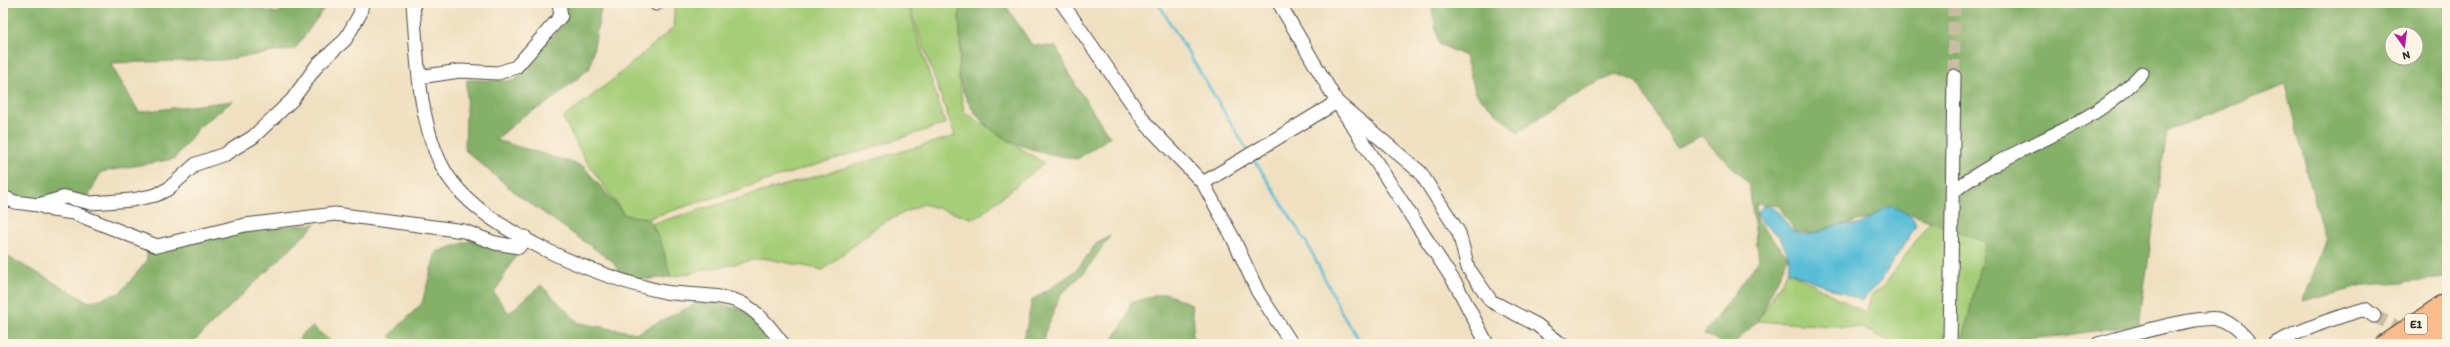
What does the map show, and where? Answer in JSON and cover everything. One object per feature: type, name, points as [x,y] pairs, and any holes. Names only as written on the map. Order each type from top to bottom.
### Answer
[{"type":"highway","name":"E1","points":[[2385,344],[2447,302]]},
{"type":"highway","name":"E1","points":[[2416,344],[2447,323]]},
{"type":"street","points":[[38,205],[66,198],[91,203],[132,200],[156,195],[168,189],[196,164],[225,154],[253,137],[292,100],[318,64],[345,40],[360,14],[362,3]]},
{"type":"street","points":[[413,3],[419,77],[428,124],[441,166],[450,181],[489,218],[524,237],[614,279],[679,295],[730,299],[742,303],[772,329],[783,344]]},
{"type":"street","points":[[419,77],[460,71],[498,73],[516,67],[561,16],[559,3]]},
{"type":"street","points":[[1062,3],[1147,125],[1203,183],[1233,238],[1258,292],[1292,344]]},
{"type":"street","points":[[1279,3],[1337,102],[1457,286],[1487,344]]},
{"type":"street","points":[[1954,192],[1972,177],[2062,132],[2102,108],[2125,91],[2142,73]]},
{"type":"street","points":[[1950,344],[1954,192],[1954,76]]},
{"type":"street","points":[[1203,183],[1337,102]]},
{"type":"street","points":[[1337,102],[1420,172],[1459,233],[1468,268],[1490,301],[1537,325],[1561,344]]},
{"type":"street","points":[[3,197],[15,202],[38,205],[52,210],[74,213],[157,246],[245,225],[335,214],[464,231],[495,243],[518,248],[524,237]]},
{"type":"street","points":[[2274,344],[2317,324],[2346,314],[2365,309],[2374,316]]},
{"type":"street","points":[[2098,344],[2194,321],[2220,320],[2246,337],[2250,344]]},
{"type":"green space","points":[[3,3],[230,3],[277,13],[295,3],[328,3],[295,49],[222,60],[110,63],[139,112],[233,101],[199,127],[174,159],[101,172],[87,199],[37,201],[3,198]]},
{"type":"green space","points":[[564,3],[602,3],[590,68],[546,104],[523,116],[496,140],[583,166],[625,215],[649,218],[662,245],[671,277],[639,280],[621,274],[612,261],[518,195],[465,150],[467,80],[514,81],[566,21]]},
{"type":"green space","points":[[675,3],[907,3],[945,124],[649,218],[625,216],[584,158],[563,118],[610,82],[673,28]]},
{"type":"green space","points":[[908,3],[961,3],[959,81],[964,112],[1044,163],[975,219],[923,204],[880,224],[823,270],[763,258],[671,277],[651,224],[955,136]]},
{"type":"green space","points":[[961,3],[1004,3],[1032,45],[1056,47],[1076,86],[1110,137],[1077,159],[1022,146],[991,129],[978,117],[968,101],[959,78],[961,45],[959,14]]},
{"type":"green space","points":[[1431,3],[2447,3],[2447,278],[2367,285],[2303,302],[2325,241],[2285,85],[2167,131],[2139,324],[2062,336],[1962,343],[1986,242],[1892,207],[1864,220],[1833,226],[1812,234],[1795,231],[1779,206],[1756,203],[1757,221],[1788,257],[1758,321],[1733,344],[1725,344],[1704,334],[1759,260],[1749,184],[1701,136],[1676,148],[1637,82],[1617,74],[1568,96],[1518,133],[1476,94],[1465,56],[1439,44]]},
{"type":"green space","points":[[1943,203],[1987,242],[1962,343],[1896,344],[1861,328],[1758,321],[1788,271],[1866,313],[1872,294],[1883,287]]},
{"type":"green space","points":[[316,224],[191,344],[3,344],[3,254],[89,302],[120,293],[146,262],[148,250],[164,249],[253,229]]},
{"type":"green space","points":[[1110,236],[1085,272],[1061,294],[1046,330],[1044,344],[1023,344],[1032,300],[1076,271],[1096,244]]},
{"type":"green space","points":[[473,240],[518,252],[494,293],[509,313],[541,285],[579,323],[637,333],[703,300],[743,310],[768,335],[763,344],[396,344],[390,335],[422,303],[436,252]]},
{"type":"green space","points":[[1165,293],[1191,304],[1194,322],[1191,344],[1110,344],[1126,319],[1130,303]]},
{"type":"green space","points":[[313,327],[334,344],[297,344],[302,334]]},
{"type":"water","points":[[1764,205],[1777,211],[1795,232],[1801,234],[1813,234],[1839,225],[1861,224],[1879,211],[1892,206],[1911,216],[1916,223],[1914,229],[1879,283],[1862,301],[1788,271],[1789,259],[1778,235],[1760,221],[1757,213]]},
{"type":"waterway","points":[[1158,3],[1248,151]]},
{"type":"waterway","points":[[1253,158],[1308,245],[1345,319],[1362,344]]},
{"type":"tunnel","points":[[1954,3],[1954,76]]},
{"type":"tunnel","points":[[2374,316],[2410,333]]}]
